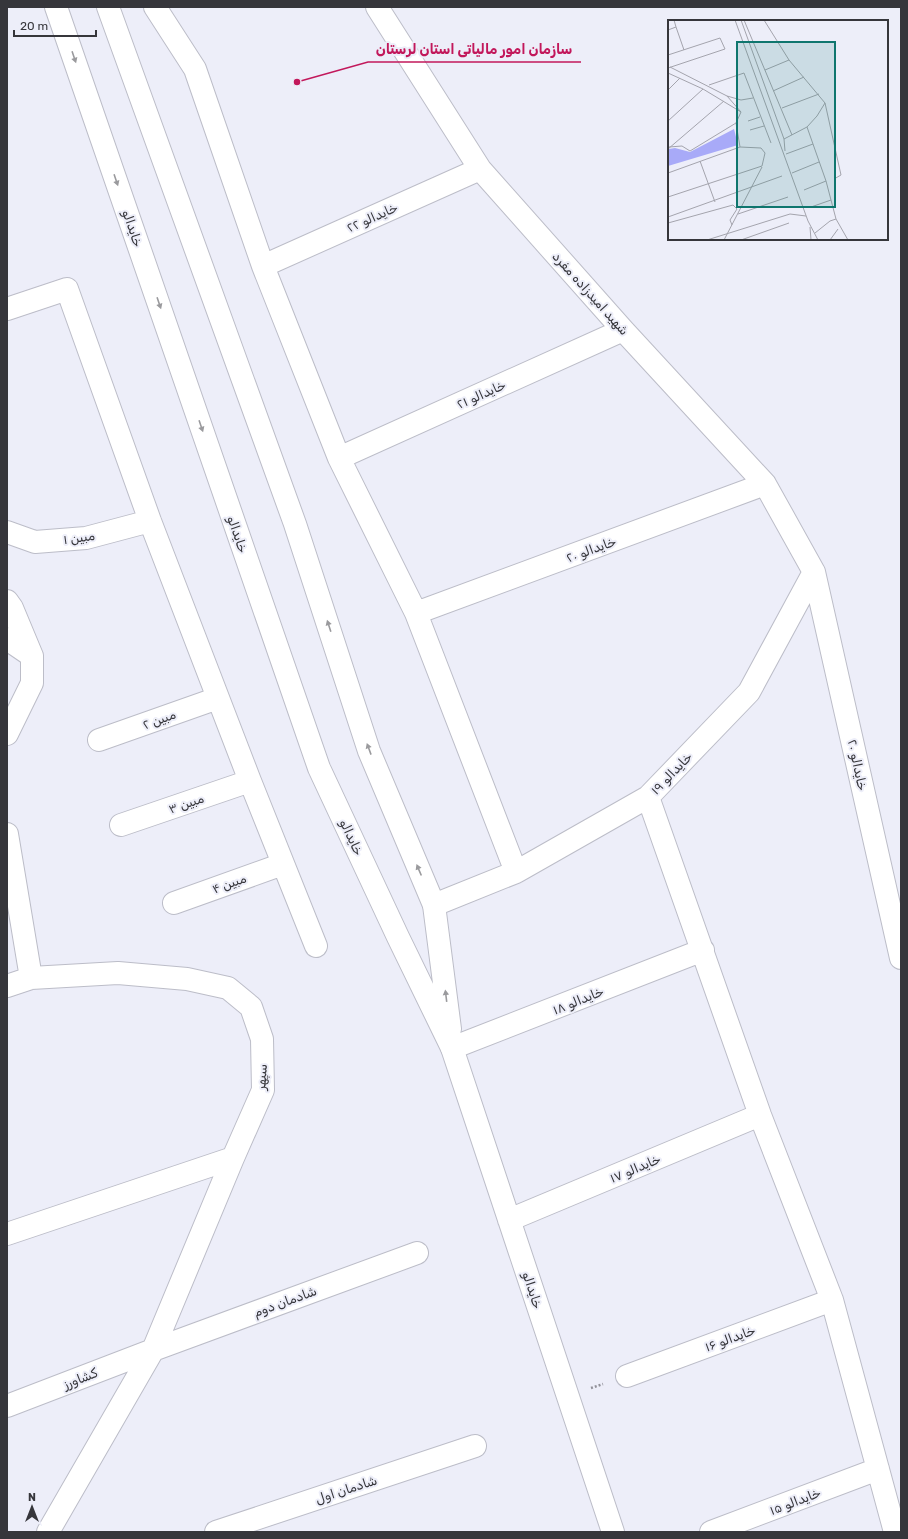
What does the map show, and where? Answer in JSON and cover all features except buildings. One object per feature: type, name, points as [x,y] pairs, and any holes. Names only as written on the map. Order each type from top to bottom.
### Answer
[{"type":"street","name":"خایدالو","points":[[56,7],[319,768],[452,1048],[613,1532]]},
{"type":"street","name":"خایدالو","points":[[108,7],[295,524],[369,751],[434,905],[452,1048]]},
{"type":"street","points":[[155,7],[195,69],[263,266],[339,458],[416,613],[516,872]]},
{"type":"street","name":"شهید امیدزاده مفرد","points":[[377,7],[480,168],[624,330],[765,484],[814,572]]},
{"type":"street","name":"خایدالو ۲۲","points":[[263,266],[480,168]]},
{"type":"street","points":[[7,309],[68,289],[150,521],[316,946]]},
{"type":"street","name":"خایدالو ۲۱","points":[[339,458],[624,330]]},
{"type":"street","name":"خایدالو ۲۰","points":[[416,613],[765,484]]},
{"type":"street","name":"مبین ۱","points":[[7,532],[35,542],[86,538],[150,521]]},
{"type":"street","name":"خایدالو ۱۹","points":[[434,905],[516,872],[648,797],[749,692],[814,572]]},
{"type":"street","name":"خایدالو ۲۰","points":[[814,572],[901,958]]},
{"type":"street","points":[[7,601],[12,608],[32,656],[32,683],[7,734]]},
{"type":"street","points":[[7,639],[32,656]]},
{"type":"street","name":"مبین ۲","points":[[99,740],[218,698]]},
{"type":"street","name":"مبین ۳","points":[[122,826],[250,780]]},
{"type":"street","points":[[648,797],[760,1115],[832,1300],[895,1532]]},
{"type":"street","points":[[7,834],[31,978]]},
{"type":"street","name":"مبین ۴","points":[[174,903],[283,864]]},
{"type":"street","name":"خایدالو ۱۸","points":[[452,1048],[703,950]]},
{"type":"street","name":"سپهر","points":[[7,986],[31,978],[118,973],[187,979],[228,988],[251,1007],[262,1039],[263,1090],[232,1158],[153,1350],[48,1532]]},
{"type":"street","name":"خایدالو ۱۷","points":[[509,1220],[760,1115]]},
{"type":"street","points":[[7,1234],[232,1158]]},
{"type":"street","name":"شادمان دوم","points":[[153,1350],[417,1253]]},
{"type":"street","name":"خایدالو ۱۶","points":[[627,1376],[832,1300]]},
{"type":"street","name":"کشاورز","points":[[7,1406],[153,1350]]},
{"type":"street","name":"شادمان اول","points":[[216,1532],[475,1446]]},
{"type":"street","name":"خایدالو ۱۵","points":[[711,1532],[878,1469]]},
{"type":"path","points":[[568,1396],[627,1376]]},
{"type":"place","name":"سازمان امور مالیاتی استان لرستان","points":[[297,82]]}]
